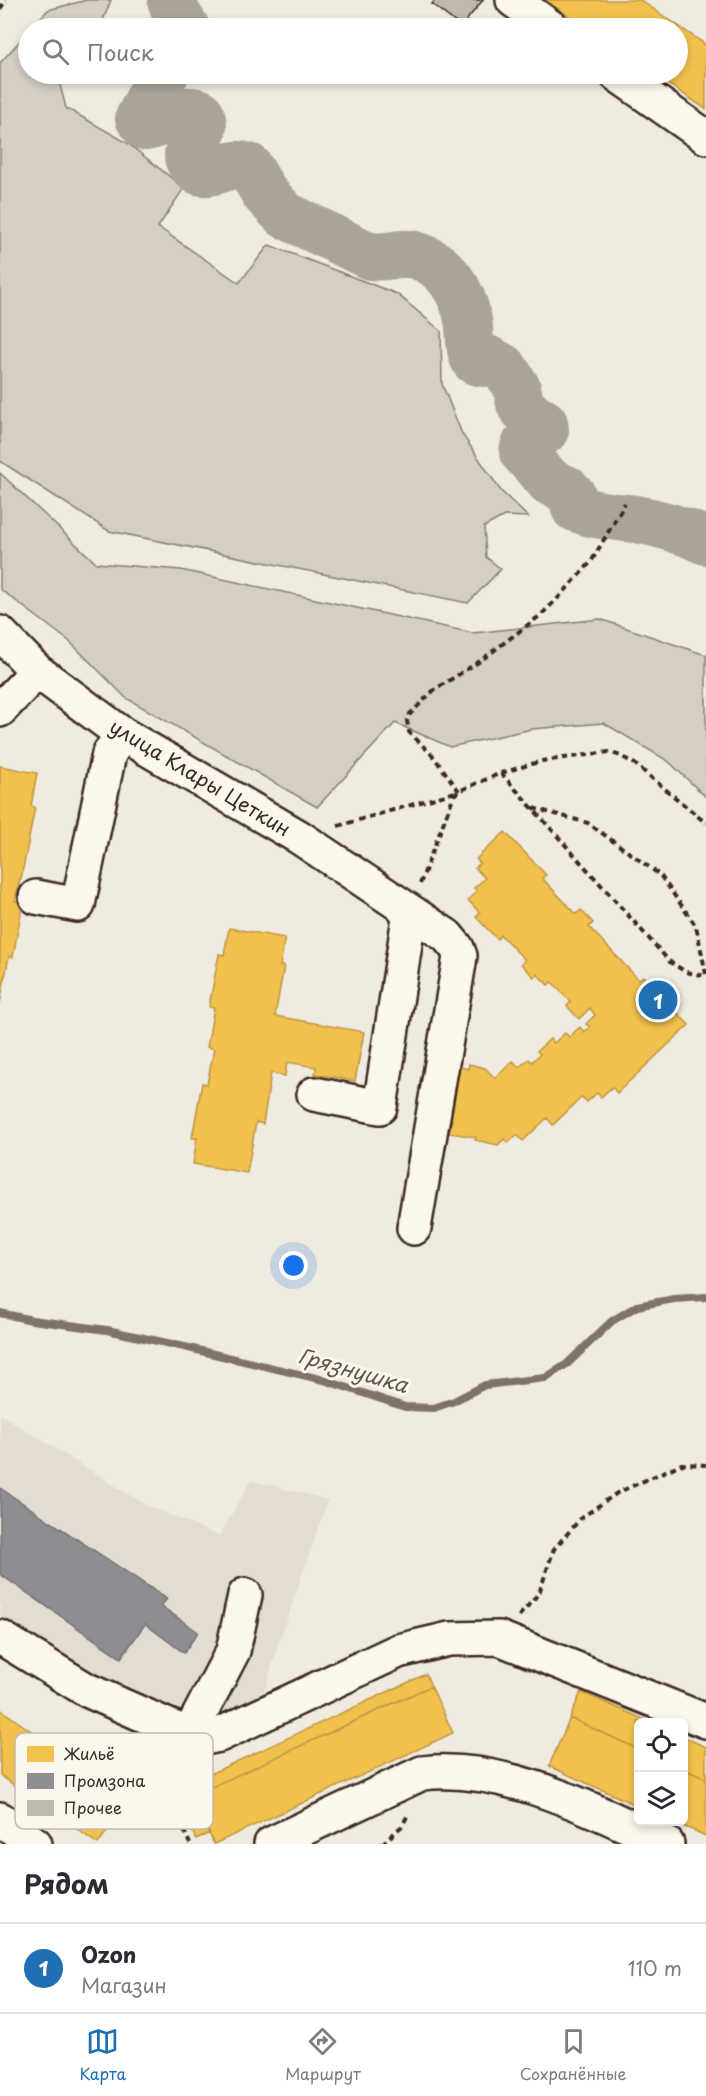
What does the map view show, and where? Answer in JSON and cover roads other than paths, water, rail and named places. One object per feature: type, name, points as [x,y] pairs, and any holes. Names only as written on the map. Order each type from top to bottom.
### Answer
[{"type":"street","points":[[513,0],[538,18]]},
{"type":"street","points":[[630,84],[706,137]]},
{"type":"street","name":"улица Клары Цеткин","points":[[0,633],[37,670],[122,734],[300,837],[447,936],[457,948],[460,956],[414,1227]]},
{"type":"street","points":[[0,710],[37,670]]},
{"type":"street","points":[[36,897],[78,905],[109,754],[122,734]]},
{"type":"street","points":[[314,1094],[380,1107],[410,911]]},
{"type":"street","points":[[190,1733],[233,1652],[245,1595]]},
{"type":"street","points":[[0,1637],[87,1690],[184,1733]]},
{"type":"street","points":[[213,1736],[398,1652],[449,1639],[499,1638],[706,1721]]},
{"type":"street","points":[[271,1844],[422,1773],[437,1771],[479,1773],[561,1796],[667,1844]]},
{"type":"street","points":[[0,1819],[35,1844]]},
{"type":"waterway","points":[[171,0],[180,18]]},
{"type":"waterway","points":[[157,84],[139,118],[146,127],[186,111],[200,113],[203,123],[202,130],[188,157],[195,169],[200,172],[212,172],[229,166],[249,167],[265,194],[285,215],[370,256],[415,255],[426,259],[444,272],[457,289],[466,309],[471,352],[475,361],[483,363],[490,360],[504,368],[517,388],[520,404],[524,410],[544,423],[545,430],[529,441],[523,452],[550,482],[566,489],[572,495],[575,508],[662,525],[706,541]]},
{"type":"waterway","name":"Грязнушка","points":[[0,1313],[32,1320],[107,1330],[176,1345],[324,1380],[405,1407],[434,1408],[454,1401],[485,1385],[545,1378],[567,1364],[612,1321],[637,1306],[674,1299],[706,1297]]},
{"type":"place","name":"Ozon","points":[[658,1000]]}]
